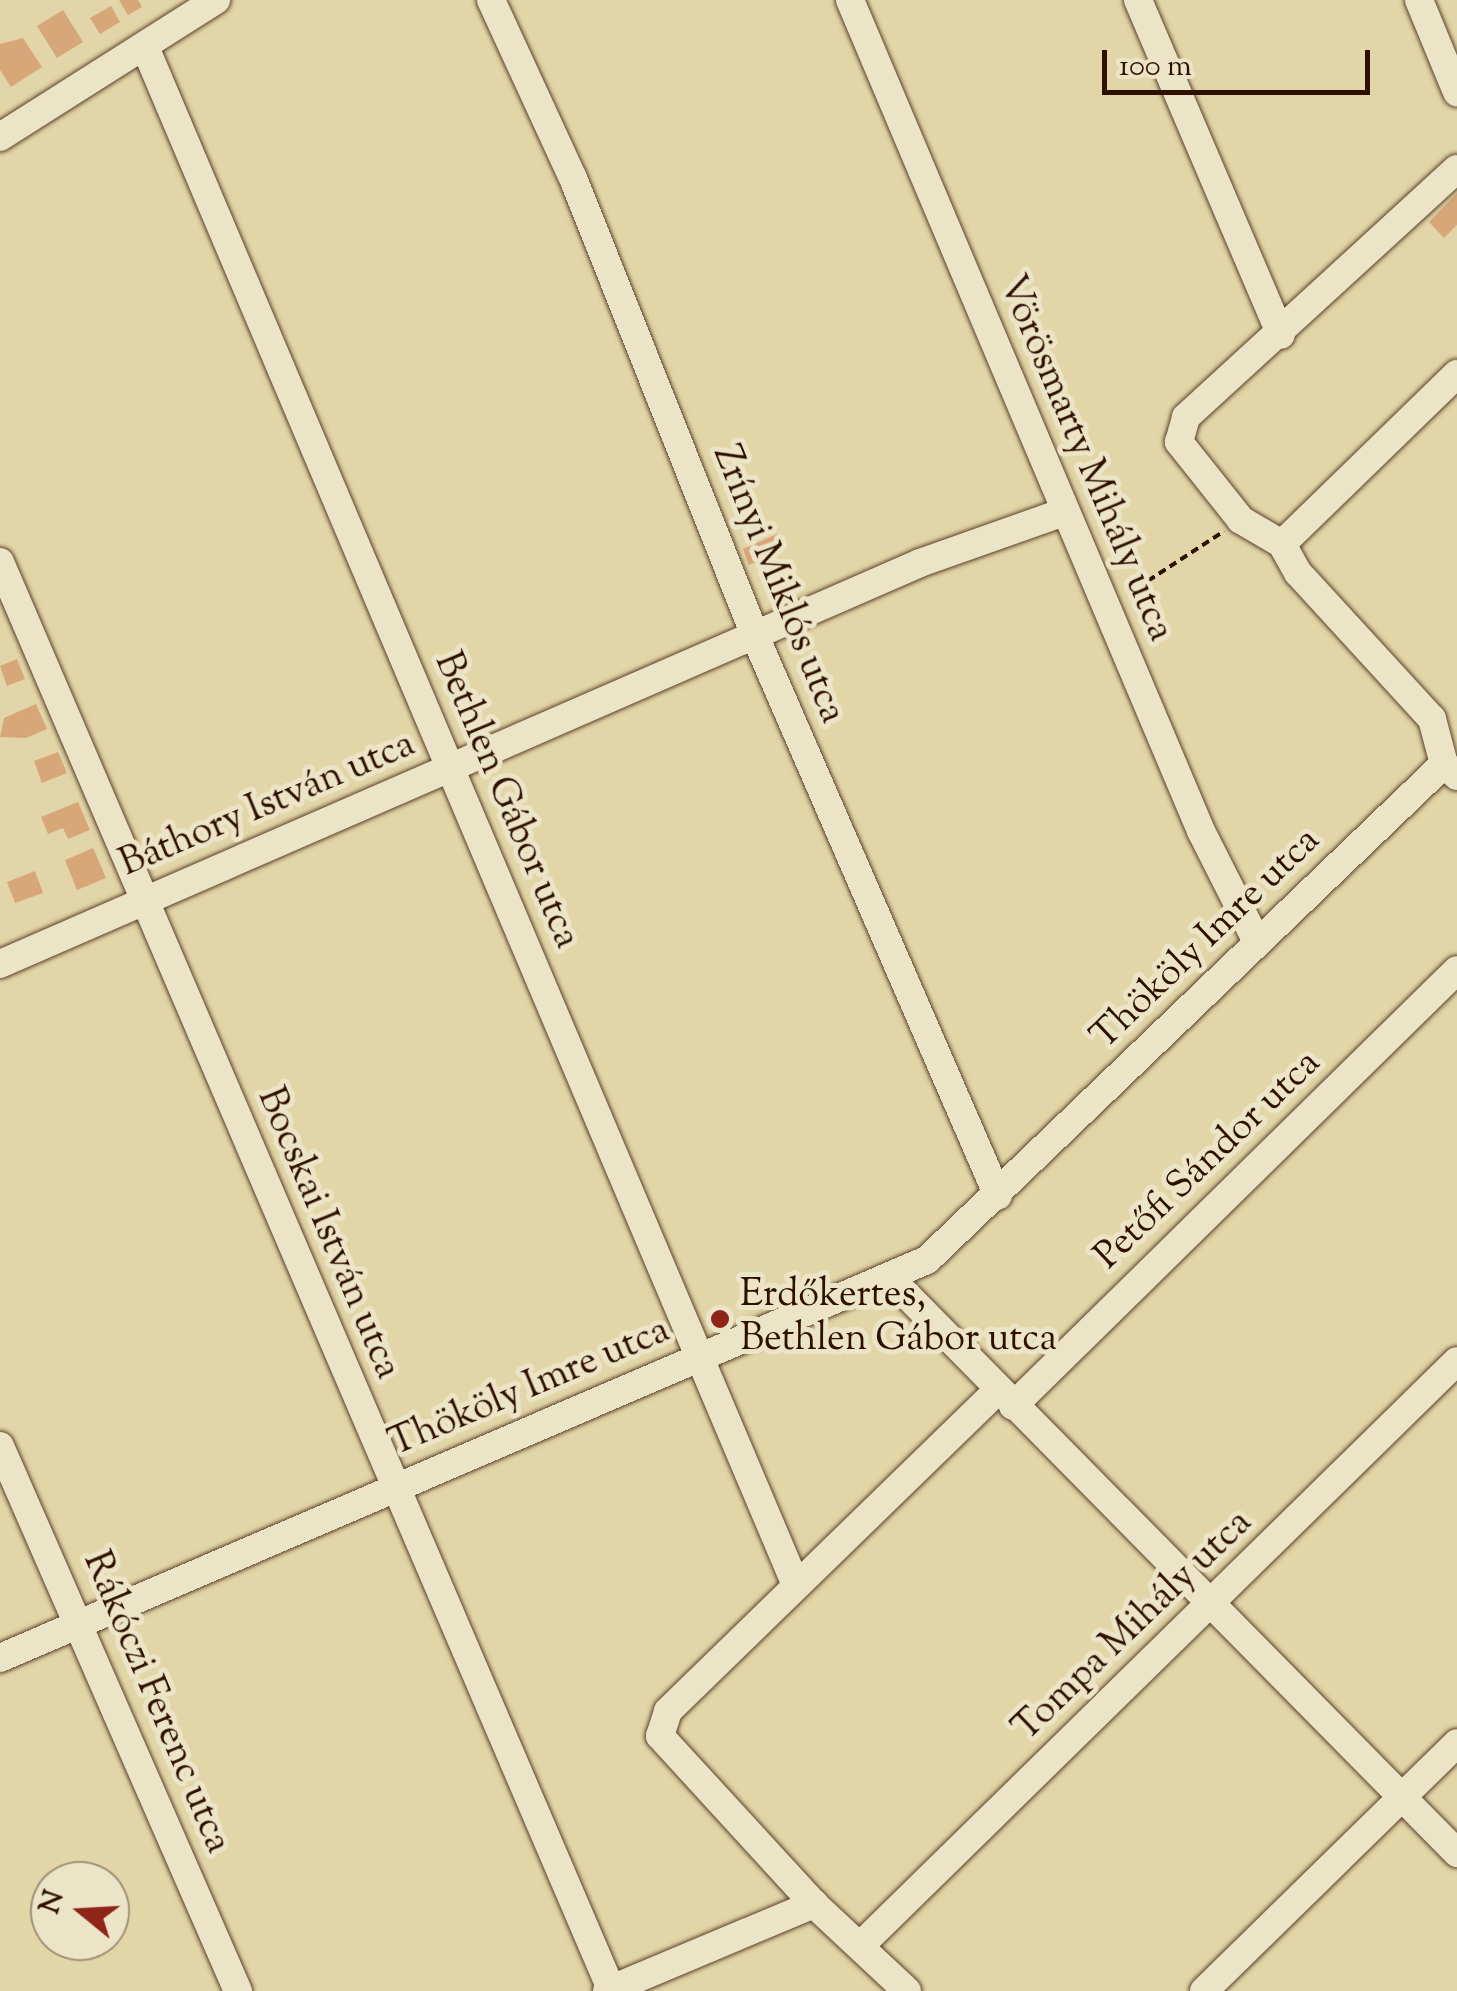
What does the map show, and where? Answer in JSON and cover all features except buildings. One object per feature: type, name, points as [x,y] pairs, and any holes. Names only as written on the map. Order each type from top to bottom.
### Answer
[{"type":"street","points":[[0,138],[216,0]]},
{"type":"street","name":"Zrínyi Miklós utca","points":[[490,0],[573,178],[754,636],[998,1196]]},
{"type":"street","name":"Vörösmarty Mihály utca","points":[[850,0],[1201,831],[1257,942]]},
{"type":"street","points":[[1138,0],[1280,335]]},
{"type":"street","points":[[1419,0],[1457,92]]},
{"type":"street","name":"Bethlen Gábor utca","points":[[145,47],[796,1585]]},
{"type":"street","points":[[1451,770],[1432,719],[1298,573],[1282,544],[1241,520],[1186,456],[1179,442],[1186,417],[1457,169]]},
{"type":"street","points":[[1282,544],[1452,389]]},
{"type":"street","name":"Báthory István utca","points":[[0,964],[920,563],[1064,512]]},
{"type":"street","name":"Bocskai István utca","points":[[0,562],[141,900],[610,1990]]},
{"type":"street","name":"Thököly Imre utca","points":[[0,1658],[393,1486],[892,1280],[927,1260],[998,1196],[1257,942],[1451,770]]},
{"type":"street","name":"Petőfi Sándor utca","points":[[814,1904],[660,1736],[668,1712],[796,1585],[1005,1398],[1457,970]]},
{"type":"street","points":[[892,1280],[1209,1607],[1457,1853]]},
{"type":"street","name":"Tompa Mihály utca","points":[[861,1945],[1457,1361]]},
{"type":"street","name":"Rákóczi Ferenc utca","points":[[0,1446],[81,1623],[238,1991]]},
{"type":"street","points":[[1204,1991],[1457,1744]]},
{"type":"street","points":[[610,1990],[814,1904],[907,1991]]},
{"type":"path","points":[[1137,588],[1241,520]]},
{"type":"place","name":"Erdőkertes, Bethlen Gábor utca","points":[[720,1319]]}]
